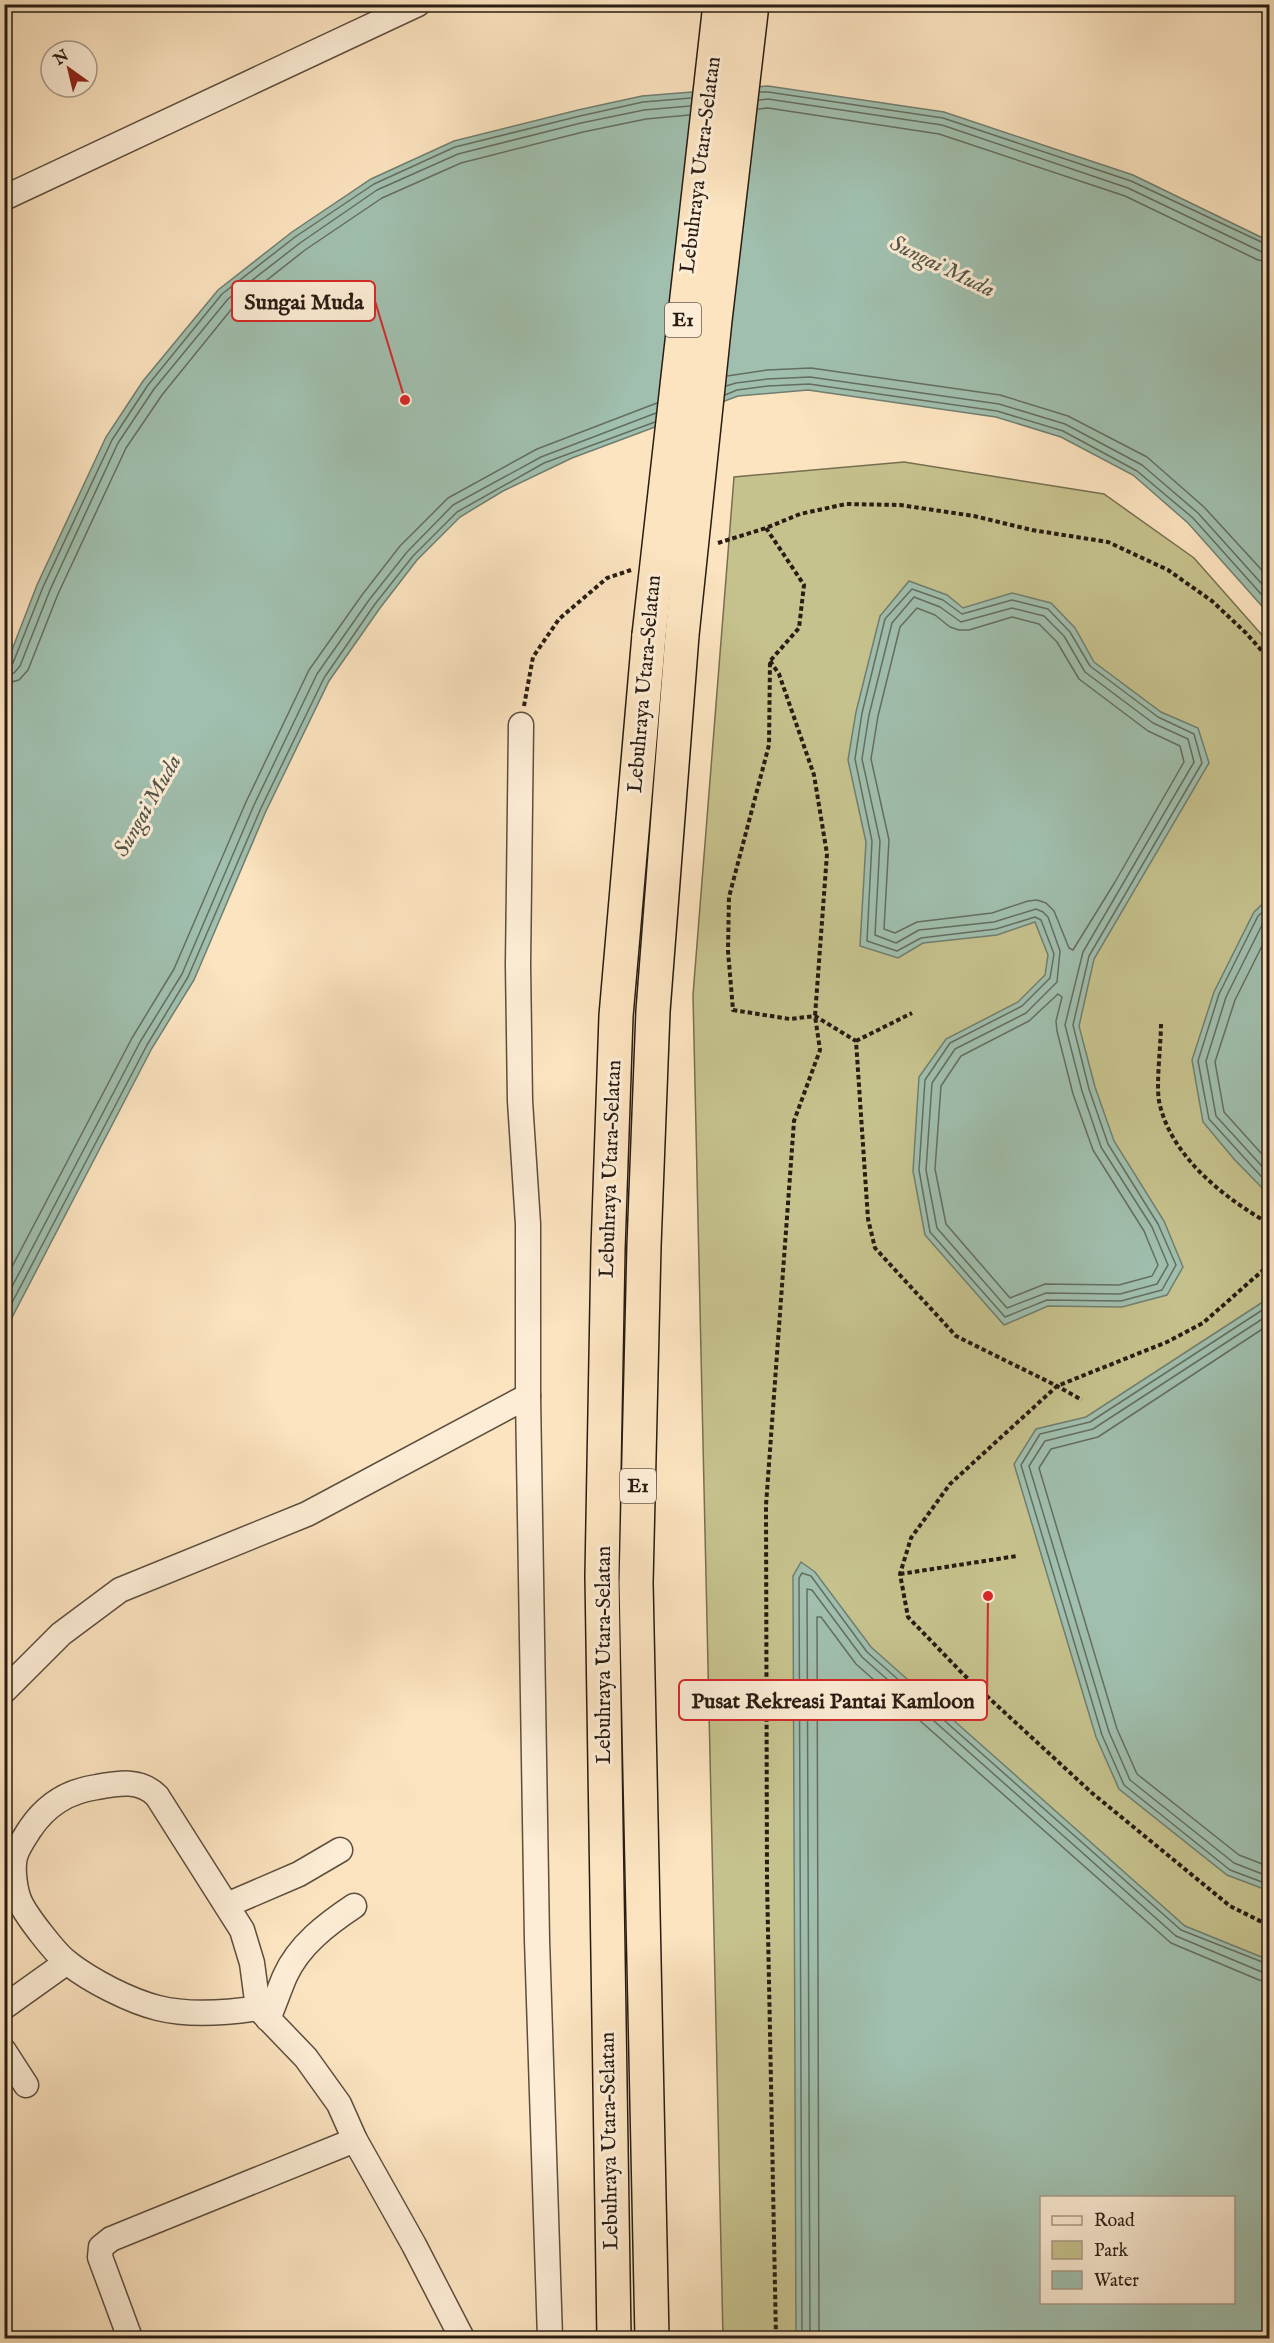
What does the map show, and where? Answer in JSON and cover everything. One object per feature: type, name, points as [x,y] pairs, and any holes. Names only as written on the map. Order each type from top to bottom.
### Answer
[{"type":"highway","name":"Lebuhraya Utara–Selatan","points":[[614,2338],[602,1576],[616,1016],[648,635],[720,4]]},
{"type":"highway","name":"Lebuhraya Utara–Selatan","points":[[652,2338],[636,1583],[644,1246],[653,1011],[682,634],[716,308],[752,4]]},
{"type":"street","points":[[4,198],[418,4]]},
{"type":"street","points":[[521,725],[518,965],[520,1101],[528,1224],[528,1396],[541,2088],[550,2338]]},
{"type":"street","points":[[4,1691],[61,1634],[120,1590],[307,1514],[528,1396]]},
{"type":"street","points":[[263,2014],[225,2014],[159,2008],[137,2001],[91,1979],[67,1962],[20,1902],[15,1881],[14,1858],[39,1816],[56,1801],[81,1789],[141,1784],[157,1796],[189,1850],[242,1930],[263,2014],[306,2058],[339,2104],[355,2140],[414,2245],[462,2338]]},
{"type":"street","points":[[227,1905],[299,1874],[340,1850]]},
{"type":"street","points":[[263,2014],[286,1975],[312,1938],[332,1920],[354,1906]]},
{"type":"street","points":[[4,2007],[67,1962]]},
{"type":"street","points":[[4,2051],[26,2085]]},
{"type":"street","points":[[130,2338],[100,2257],[101,2247],[111,2239],[355,2140]]},
{"type":"path","points":[[709,546],[800,514],[846,504],[900,505],[974,516],[1032,530],[1108,542],[1167,570],[1212,601],[1246,633],[1269,660]]},
{"type":"path","points":[[765,528],[804,585],[799,627],[770,662],[769,745],[729,897],[728,951],[733,1010],[790,1019],[815,1016],[856,1041]]},
{"type":"path","points":[[521,725],[533,657],[559,619],[607,578],[641,567]]},
{"type":"path","points":[[770,662],[779,674],[814,775],[827,854],[815,1016],[820,1050],[794,1121],[766,1505],[767,1880],[776,2338]]},
{"type":"path","points":[[856,1041],[912,1013]]},
{"type":"path","points":[[1161,1024],[1159,1100],[1177,1142],[1206,1180],[1248,1212],[1269,1224]]},
{"type":"path","points":[[856,1041],[868,1219],[875,1248],[956,1336],[1082,1400]]},
{"type":"path","points":[[1269,1264],[1203,1323],[1167,1342],[1057,1386],[950,1485],[911,1538],[900,1574],[908,1617],[964,1675],[1092,1793],[1230,1906],[1269,1926]]},
{"type":"path","points":[[900,1574],[1017,1556]]},
{"type":"green space","points":[[904,462],[1104,494],[1194,558],[1269,643],[1269,2338],[723,2338],[693,995],[734,477]]},
{"type":"water","points":[[768,86],[944,112],[1133,175],[1269,241],[1269,614],[1188,523],[1133,475],[1061,437],[996,417],[808,390],[738,396],[572,458],[503,491],[460,517],[417,560],[329,681],[266,811],[194,980],[152,1048],[5,1331],[5,668],[37,585],[106,437],[143,381],[218,290],[292,232],[371,179],[454,141],[578,110],[642,96]]},
{"type":"water","points":[[909,581],[947,595],[963,608],[1012,593],[1051,603],[1075,628],[1094,662],[1161,712],[1198,728],[1209,763],[1094,959],[1079,1026],[1095,1087],[1114,1141],[1164,1221],[1183,1267],[1167,1295],[1122,1307],[1048,1306],[1004,1325],[925,1235],[913,1171],[919,1077],[946,1039],[1018,1002],[1045,975],[1048,955],[1035,922],[997,935],[923,943],[898,958],[860,946],[866,842],[848,760],[856,712],[880,616]]},
{"type":"water","points":[[1269,898],[1269,1195],[1234,1159],[1203,1122],[1192,1060],[1214,992],[1254,912]]},
{"type":"water","points":[[1269,1298],[1269,1891],[1227,1875],[1119,1789],[1096,1737],[1014,1464],[1036,1429],[1086,1417]]},
{"type":"water","points":[[801,1562],[815,1572],[871,1647],[1185,1926],[1269,1960],[1269,2338],[796,2338],[793,1576]]},
{"type":"place","name":"Sungai Muda","points":[[405,400]]},
{"type":"place","name":"Pusat Rekreasi Pantai Kamloon","points":[[988,1596]]}]
